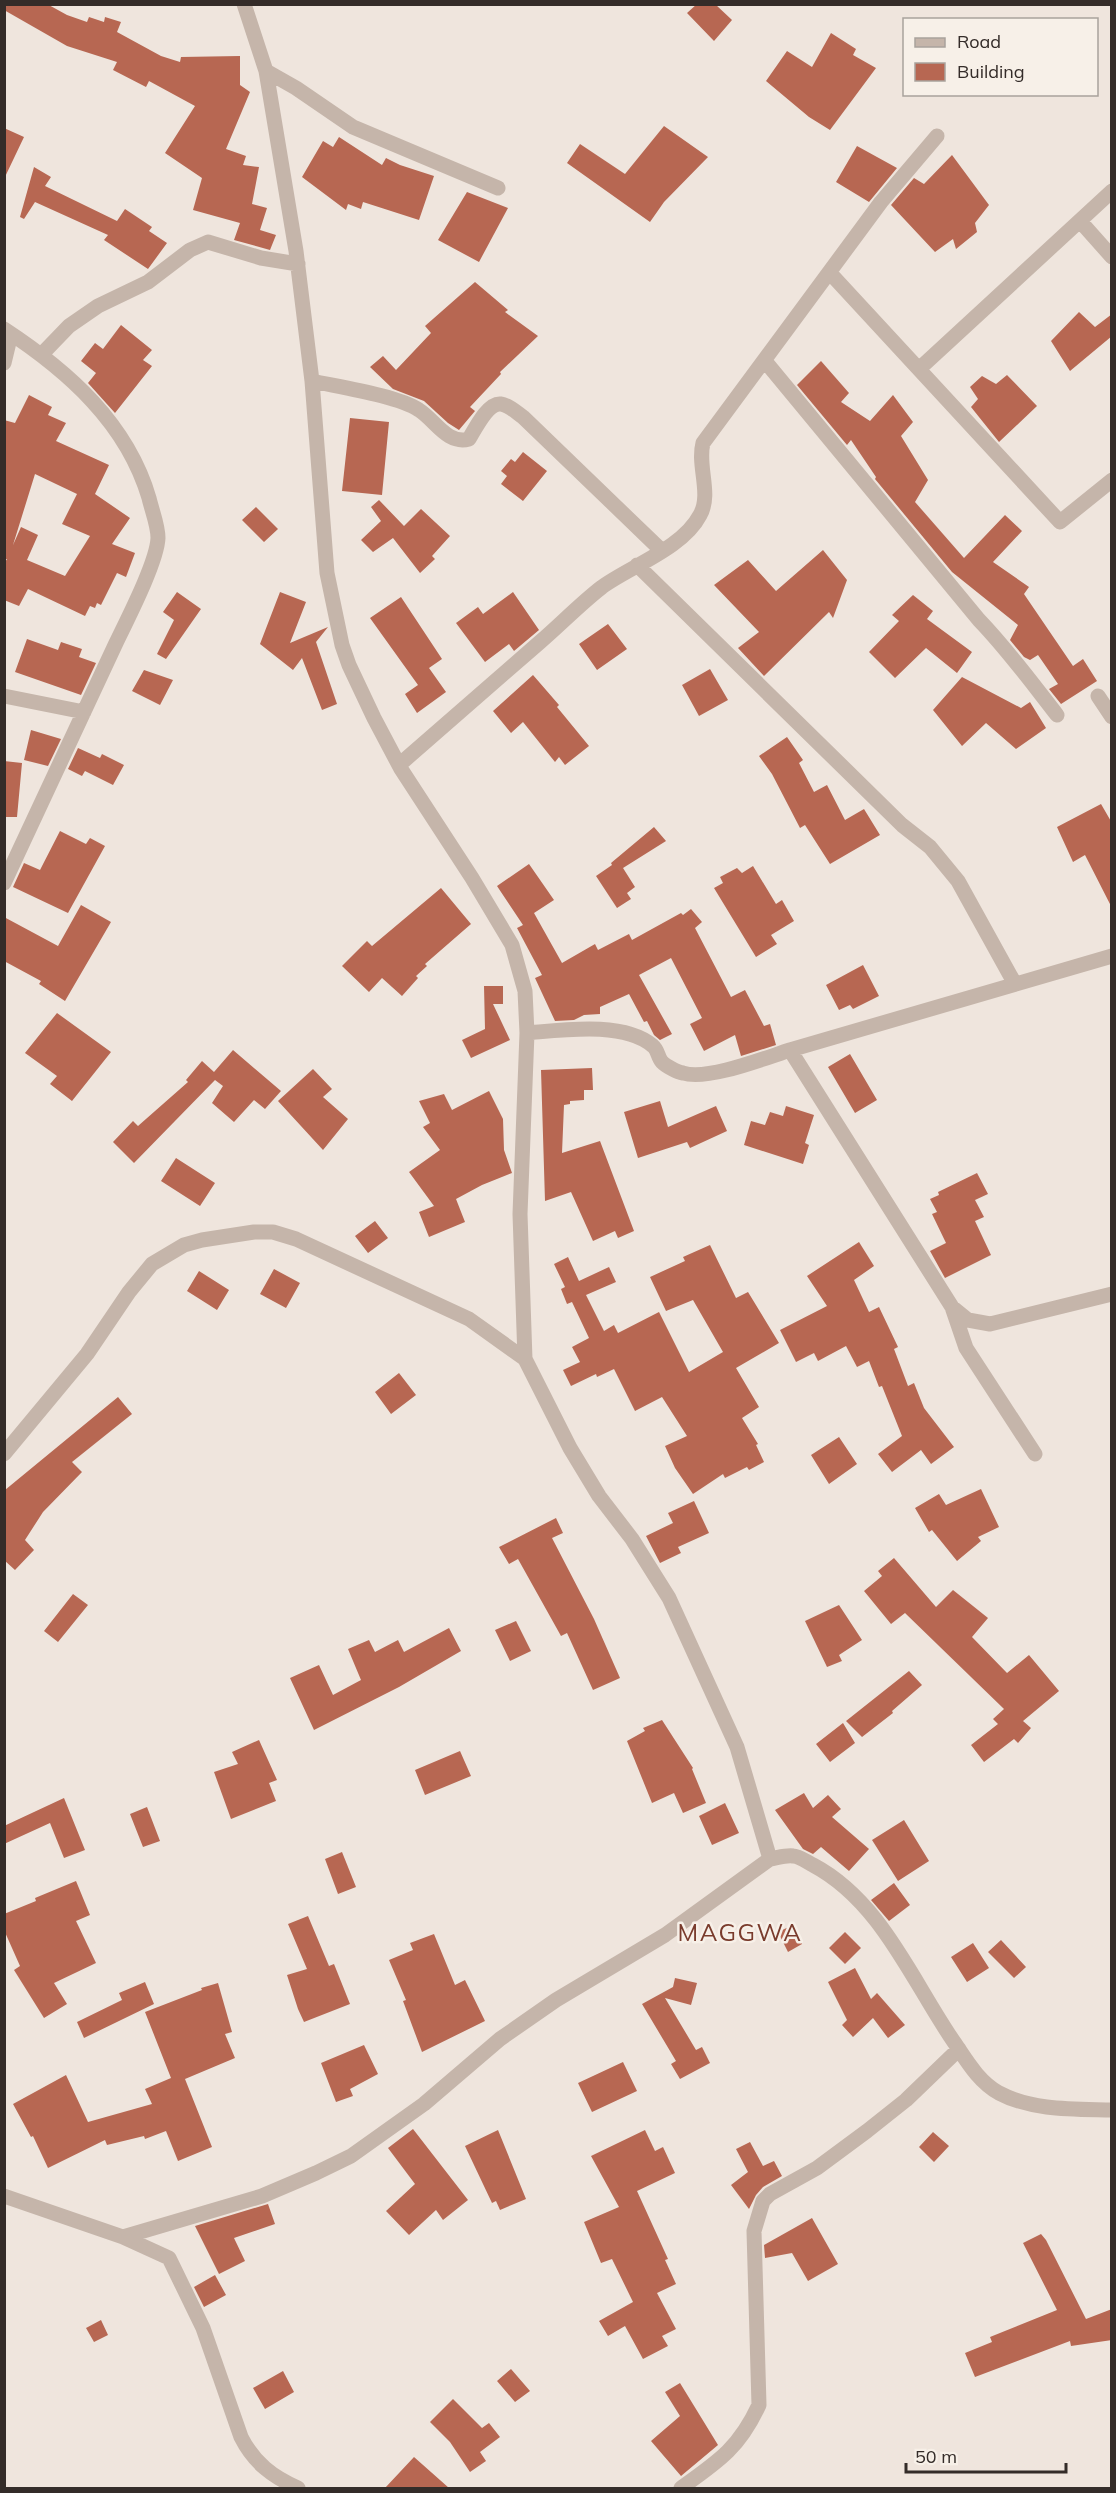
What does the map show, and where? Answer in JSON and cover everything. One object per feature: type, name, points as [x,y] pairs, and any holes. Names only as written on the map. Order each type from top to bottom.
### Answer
[{"type":"street","points":[[244,4],[266,71],[298,264],[312,381],[325,554],[340,635],[349,665],[399,765],[512,945],[525,991],[527,1033],[520,1214],[525,1359],[576,1458],[599,1496],[632,1539],[669,1598],[736,1747],[770,1858]]},
{"type":"street","points":[[266,71],[296,88],[352,127],[498,188]]},
{"type":"street","points":[[399,765],[579,606],[603,587],[687,532],[699,518],[703,509],[704,494],[700,455],[703,443],[881,202],[937,136]]},
{"type":"street","points":[[920,369],[1112,191]]},
{"type":"street","points":[[1080,221],[1112,257]]},
{"type":"street","points":[[42,354],[69,326],[98,306],[148,282],[190,250],[208,242],[261,258],[298,264]]},
{"type":"street","points":[[830,273],[1060,522],[1112,480]]},
{"type":"street","points":[[4,363],[8,331],[42,354],[108,417],[120,434],[144,482],[158,539],[151,563],[4,883]]},
{"type":"street","points":[[765,361],[979,620],[1006,648],[1018,668],[1057,715]]},
{"type":"street","points":[[312,381],[404,402],[420,410],[454,439],[462,441],[468,439],[491,406],[498,403],[504,404],[523,417],[661,550]]},
{"type":"street","points":[[637,565],[902,825],[930,847],[958,881],[1015,984]]},
{"type":"street","points":[[4,696],[84,712]]},
{"type":"street","points":[[1098,696],[1112,717]]},
{"type":"street","points":[[527,1033],[585,1029],[625,1033],[654,1047],[662,1062],[683,1074],[705,1075],[1112,956]]},
{"type":"street","points":[[790,1050],[952,1307],[966,1348],[1035,1454]]},
{"type":"street","points":[[4,1454],[87,1354],[129,1292],[152,1264],[184,1245],[202,1240],[263,1232],[273,1232],[296,1239],[469,1319],[525,1359]]},
{"type":"street","points":[[952,1307],[968,1320],[990,1324],[1112,1294]]},
{"type":"street","points":[[123,2237],[262,2196],[351,2156],[424,2104],[509,2033],[556,2000],[665,1935],[770,1858],[795,1855],[835,1877],[859,1901],[888,1939],[958,2049],[987,2085],[1014,2099],[1036,2106],[1112,2110]]},
{"type":"street","points":[[681,2488],[726,2456],[750,2424],[759,2405],[754,2231],[764,2201],[770,2194],[817,2168],[867,2131],[906,2100],[958,2049]]},
{"type":"street","points":[[4,2196],[123,2237],[169,2258],[203,2328],[241,2437],[250,2455],[277,2486],[298,2488]]},
{"type":"building","points":[[4,4],[47,4],[67,15],[87,22],[89,17],[104,22],[105,17],[121,22],[117,32],[161,56],[180,62],[181,57],[240,56],[240,85],[250,92],[226,149],[246,156],[243,165],[259,167],[252,204],[267,208],[260,230],[276,235],[270,250],[234,240],[240,223],[193,210],[202,178],[165,153],[195,106],[149,81],[146,87],[113,70],[117,62],[67,46],[4,10]]},
{"type":"building","points":[[697,4],[715,4],[732,20],[714,41],[687,13]]},
{"type":"building","points":[[831,33],[856,49],[853,55],[876,68],[830,130],[809,117],[766,81],[787,51],[812,67]]},
{"type":"building","points":[[664,126],[708,157],[664,202],[650,222],[567,163],[580,144],[625,174]]},
{"type":"building","points":[[4,128],[24,137],[4,179]]},
{"type":"building","points":[[339,137],[382,165],[386,158],[434,176],[419,220],[363,202],[361,209],[348,204],[346,210],[302,177],[323,141],[333,147]]},
{"type":"building","points":[[857,146],[897,168],[869,202],[836,182]]},
{"type":"building","points":[[952,155],[989,205],[975,223],[977,232],[956,249],[953,239],[935,252],[891,205],[914,178],[924,184]]},
{"type":"building","points":[[34,167],[51,177],[45,186],[117,221],[125,209],[152,227],[149,231],[167,243],[148,269],[104,240],[108,235],[35,202],[24,219],[20,217]]},
{"type":"building","points":[[467,192],[508,208],[479,262],[438,240]]},
{"type":"building","points":[[475,282],[508,310],[505,312],[538,336],[500,372],[501,374],[470,407],[475,411],[459,430],[424,401],[393,389],[370,367],[383,356],[396,370],[431,333],[425,326]]},
{"type":"building","points":[[1079,312],[1095,327],[1112,314],[1112,336],[1070,371],[1051,341]]},
{"type":"building","points":[[121,325],[152,350],[143,360],[152,366],[115,413],[88,383],[96,373],[81,361],[95,343],[103,349]]},
{"type":"building","points":[[821,361],[849,393],[841,402],[870,421],[893,395],[913,422],[901,436],[928,480],[915,502],[964,558],[1005,515],[1022,531],[993,562],[1029,587],[1024,594],[1073,666],[1083,659],[1097,681],[1061,704],[1049,689],[1058,684],[1038,655],[1030,660],[1024,657],[1010,640],[1018,625],[952,572],[875,479],[876,477],[851,440],[847,445],[797,385]]},
{"type":"building","points":[[1007,375],[1037,406],[999,442],[971,407],[978,399],[970,387],[982,376],[996,384]]},
{"type":"building","points":[[29,395],[52,407],[48,415],[66,423],[56,441],[109,465],[95,494],[130,518],[112,544],[135,553],[126,577],[117,573],[101,605],[97,603],[95,608],[90,606],[85,616],[28,589],[19,606],[4,600],[4,564],[7,559],[4,559],[4,420],[15,423]],"holes":[[[35,474],[77,494],[62,524],[90,536],[65,576],[27,560],[38,535],[21,527],[13,545]]]},
{"type":"building","points":[[350,418],[389,422],[382,495],[342,491]]},
{"type":"building","points":[[523,452],[547,471],[523,501],[501,484],[507,476],[501,471],[511,459],[515,462]]},
{"type":"building","points":[[379,500],[404,526],[421,509],[450,536],[432,556],[435,559],[420,573],[393,538],[373,552],[361,540],[381,521],[371,507]]},
{"type":"building","points":[[256,507],[278,529],[264,542],[242,520]]},
{"type":"building","points":[[823,550],[847,580],[833,618],[829,612],[764,676],[738,648],[759,632],[714,585],[748,560],[776,591]]},
{"type":"building","points":[[177,592],[201,609],[166,659],[157,654],[174,620],[163,612]]},
{"type":"building","points":[[280,592],[306,602],[290,643],[328,627],[316,642],[337,704],[322,710],[302,658],[293,670],[260,644]]},
{"type":"building","points":[[513,592],[539,630],[514,651],[509,644],[485,662],[456,623],[478,607],[483,614]]},
{"type":"building","points":[[913,595],[933,611],[927,619],[972,652],[957,673],[926,648],[895,678],[869,652],[899,621],[892,615]]},
{"type":"building","points":[[401,597],[442,659],[429,668],[446,692],[417,713],[405,694],[418,685],[370,618]]},
{"type":"building","points":[[608,624],[627,649],[597,670],[579,644]]},
{"type":"building","points":[[27,639],[58,650],[61,642],[82,649],[79,657],[96,663],[81,695],[15,672]]},
{"type":"building","points":[[710,669],[728,700],[699,716],[682,685]]},
{"type":"building","points":[[144,670],[173,680],[160,705],[132,691]]},
{"type":"building","points":[[533,675],[559,705],[557,707],[589,746],[565,765],[559,757],[555,762],[523,722],[511,733],[493,711]]},
{"type":"building","points":[[962,677],[1021,708],[1030,702],[1046,728],[1016,749],[986,723],[962,746],[933,710]]},
{"type":"building","points":[[31,730],[61,739],[48,766],[24,760]]},
{"type":"building","points":[[787,737],[803,760],[799,763],[814,792],[827,785],[845,820],[864,809],[880,835],[830,864],[805,825],[800,828],[772,774],[759,756]]},
{"type":"building","points":[[78,748],[100,758],[102,754],[124,765],[113,785],[85,771],[82,776],[68,769]]},
{"type":"building","points":[[4,761],[22,763],[17,817],[4,817]]},
{"type":"building","points":[[1101,804],[1112,823],[1112,908],[1085,855],[1073,862],[1057,827]]},
{"type":"building","points":[[654,827],[666,841],[623,868],[635,887],[627,893],[631,899],[617,908],[596,876],[612,865],[611,863]]},
{"type":"building","points":[[60,831],[86,844],[90,838],[105,846],[68,913],[13,887],[24,863],[40,870]]},
{"type":"building","points":[[529,864],[554,900],[534,913],[562,963],[595,944],[598,950],[629,934],[632,940],[691,909],[702,922],[695,928],[731,997],[745,990],[764,1026],[770,1024],[776,1045],[741,1056],[735,1035],[704,1051],[690,1024],[702,1018],[671,958],[639,975],[672,1034],[660,1040],[654,1035],[629,994],[600,1007],[600,1014],[584,1015],[574,1020],[555,1021],[535,978],[542,975],[517,928],[523,925],[497,886]]},
{"type":"building","points":[[753,866],[776,904],[782,900],[794,921],[771,935],[777,944],[756,957],[714,888],[723,883],[720,877],[737,868],[742,873]]},
{"type":"building","points":[[441,888],[471,924],[425,964],[427,966],[416,976],[418,978],[402,996],[382,978],[369,992],[342,966],[367,941],[372,946]]},
{"type":"building","points":[[81,905],[111,922],[65,1001],[39,984],[41,981],[4,961],[4,917],[58,946]]},
{"type":"building","points":[[863,965],[879,996],[853,1009],[850,1005],[839,1010],[826,985]]},
{"type":"building","points":[[484,986],[503,986],[503,1004],[493,1004],[510,1040],[471,1058],[462,1040],[485,1029]]},
{"type":"building","points":[[57,1013],[111,1052],[72,1101],[50,1084],[57,1076],[25,1053]]},
{"type":"building","points":[[233,1050],[281,1091],[265,1109],[254,1100],[234,1122],[212,1103],[223,1086],[215,1080],[134,1163],[113,1142],[133,1121],[138,1126],[188,1082],[186,1080],[202,1061],[214,1072]]},
{"type":"building","points":[[850,1054],[877,1100],[855,1113],[828,1067]]},
{"type":"building","points":[[592,1068],[593,1090],[584,1090],[584,1100],[570,1101],[570,1104],[564,1105],[562,1153],[600,1141],[634,1231],[618,1238],[615,1231],[593,1241],[571,1192],[545,1201],[541,1070]]},
{"type":"building","points":[[313,1069],[332,1089],[323,1097],[348,1119],[323,1150],[278,1101]]},
{"type":"building","points":[[489,1091],[503,1119],[504,1150],[512,1173],[456,1199],[465,1222],[429,1237],[419,1212],[434,1206],[409,1172],[440,1150],[423,1127],[430,1123],[419,1101],[444,1094],[452,1110]]},
{"type":"building","points":[[660,1101],[668,1127],[716,1106],[727,1131],[690,1148],[687,1142],[638,1158],[624,1112]]},
{"type":"building","points":[[786,1106],[814,1115],[805,1143],[809,1145],[803,1164],[744,1145],[751,1121],[765,1125],[770,1112],[783,1116]]},
{"type":"building","points":[[176,1158],[215,1183],[200,1206],[161,1181]]},
{"type":"building","points":[[977,1173],[988,1194],[975,1200],[984,1217],[975,1221],[991,1255],[945,1278],[930,1251],[946,1243],[932,1214],[937,1212],[930,1199],[939,1195],[938,1192]]},
{"type":"building","points":[[375,1221],[388,1238],[368,1253],[355,1236]]},
{"type":"building","points":[[859,1242],[874,1266],[854,1280],[869,1312],[879,1307],[898,1347],[894,1349],[908,1386],[914,1383],[924,1408],[954,1447],[931,1464],[921,1450],[892,1472],[878,1454],[902,1436],[882,1386],[879,1387],[869,1361],[857,1367],[846,1346],[818,1361],[814,1353],[796,1362],[780,1330],[827,1306],[807,1276]]},
{"type":"building","points":[[710,1245],[736,1298],[748,1292],[779,1343],[736,1368],[759,1407],[742,1418],[758,1444],[756,1445],[764,1462],[749,1470],[747,1467],[725,1478],[723,1474],[693,1494],[675,1468],[665,1446],[687,1436],[662,1397],[635,1411],[614,1369],[597,1377],[596,1374],[571,1386],[563,1370],[580,1362],[572,1347],[589,1338],[572,1302],[567,1304],[561,1289],[565,1287],[554,1264],[568,1257],[579,1281],[609,1267],[616,1282],[586,1295],[604,1331],[614,1325],[618,1333],[659,1312],[689,1372],[723,1352],[693,1300],[666,1311],[650,1277],[685,1261],[683,1257]]},
{"type":"building","points":[[274,1269],[300,1283],[286,1308],[260,1294]]},
{"type":"building","points":[[199,1271],[229,1290],[217,1310],[187,1291]]},
{"type":"building","points":[[399,1373],[416,1395],[391,1414],[375,1392]]},
{"type":"building","points":[[118,1397],[132,1414],[72,1462],[82,1472],[43,1512],[25,1540],[34,1550],[15,1570],[4,1560],[5,1490]]},
{"type":"building","points":[[839,1437],[857,1464],[829,1484],[811,1455]]},
{"type":"building","points":[[981,1489],[999,1527],[978,1537],[981,1541],[957,1561],[932,1530],[929,1532],[915,1508],[939,1494],[946,1505]]},
{"type":"building","points":[[694,1501],[709,1533],[678,1547],[681,1553],[660,1563],[646,1536],[673,1523],[668,1513]]},
{"type":"building","points":[[556,1518],[563,1533],[552,1538],[594,1619],[620,1678],[593,1690],[567,1633],[561,1636],[518,1559],[509,1564],[499,1547]]},
{"type":"building","points":[[894,1558],[936,1607],[953,1590],[988,1618],[972,1637],[1007,1673],[1029,1655],[1059,1691],[1023,1721],[1031,1728],[1018,1743],[1014,1739],[984,1762],[971,1745],[998,1724],[993,1719],[1004,1709],[905,1613],[891,1624],[864,1591],[882,1576],[878,1571]]},
{"type":"building","points":[[73,1594],[88,1605],[58,1642],[44,1631]]},
{"type":"building","points":[[839,1605],[862,1640],[839,1655],[842,1661],[827,1667],[805,1621]]},
{"type":"building","points":[[516,1621],[531,1651],[510,1661],[495,1630]]},
{"type":"building","points":[[449,1628],[461,1651],[399,1687],[314,1730],[290,1678],[319,1665],[333,1695],[361,1680],[348,1649],[369,1640],[375,1652],[398,1640],[404,1652]]},
{"type":"building","points":[[909,1671],[922,1685],[892,1711],[893,1713],[862,1737],[846,1721]]},
{"type":"building","points":[[662,1720],[693,1768],[706,1803],[683,1813],[674,1793],[652,1803],[627,1741],[645,1731],[643,1728]]},
{"type":"building","points":[[843,1723],[855,1743],[830,1762],[816,1744]]},
{"type":"building","points":[[259,1740],[277,1780],[269,1783],[276,1801],[231,1819],[214,1772],[238,1764],[232,1752]]},
{"type":"building","points":[[460,1751],[471,1776],[425,1795],[415,1770]]},
{"type":"building","points":[[804,1793],[813,1808],[828,1795],[841,1809],[832,1817],[869,1849],[849,1871],[821,1847],[813,1854],[803,1849],[775,1810]]},
{"type":"building","points":[[64,1798],[85,1850],[64,1858],[50,1823],[4,1844],[4,1826]]},
{"type":"building","points":[[725,1803],[739,1833],[712,1845],[699,1816]]},
{"type":"building","points":[[147,1807],[160,1841],[143,1847],[130,1814]]},
{"type":"building","points":[[904,1820],[929,1861],[898,1881],[872,1840]]},
{"type":"building","points":[[342,1852],[356,1887],[338,1894],[325,1859]]},
{"type":"building","points":[[76,1881],[90,1915],[76,1921],[96,1963],[54,1983],[67,2004],[44,2018],[14,1970],[20,1966],[4,1930],[4,1914]]},
{"type":"building","points":[[894,1883],[910,1905],[889,1921],[871,1900]]},
{"type":"building","points":[[308,1916],[329,1966],[334,1964],[350,2004],[304,2022],[287,1975],[307,1969],[288,1924]]},
{"type":"building","points":[[793,1925],[802,1944],[788,1952],[778,1932]]},
{"type":"building","points":[[845,1932],[861,1948],[845,1964],[829,1948]]},
{"type":"building","points":[[434,1934],[455,1985],[465,1980],[485,2021],[422,2052],[403,2001],[406,2000],[389,1960],[413,1950],[410,1943]]},
{"type":"building","points":[[1001,1940],[1026,1967],[1014,1978],[988,1952]]},
{"type":"building","points":[[973,1943],[989,1968],[967,1982],[951,1957]]},
{"type":"building","points":[[855,1968],[871,1999],[877,1993],[905,2025],[888,2038],[873,2018],[853,2037],[842,2025],[847,2020],[828,1982]]},
{"type":"building","points":[[675,1978],[697,1983],[691,2005],[665,1998],[696,2050],[702,2047],[710,2063],[680,2079],[671,2064],[676,2061],[642,2004],[673,1987]]},
{"type":"building","points":[[145,1982],[154,2004],[84,2038],[77,2022],[122,2000],[119,1993]]},
{"type":"building","points":[[218,1983],[232,2032],[225,2034],[235,2058],[185,2079],[212,2147],[178,2161],[166,2131],[145,2139],[144,2136],[107,2145],[105,2140],[48,2168],[33,2136],[31,2137],[13,2104],[66,2075],[88,2122],[152,2104],[145,2089],[171,2078],[145,2012]]},
{"type":"building","points":[[364,2045],[378,2074],[350,2089],[353,2096],[336,2102],[321,2063]]},
{"type":"building","points":[[623,2062],[637,2091],[592,2112],[578,2083]]},
{"type":"building","points":[[413,2129],[468,2200],[443,2220],[436,2210],[409,2235],[386,2211],[415,2184],[388,2148]]},
{"type":"building","points":[[498,2130],[526,2199],[500,2210],[496,2201],[492,2203],[465,2146]]},
{"type":"building","points":[[645,2130],[655,2151],[663,2147],[675,2173],[637,2191],[668,2259],[665,2260],[676,2284],[657,2293],[676,2329],[662,2336],[668,2346],[643,2359],[625,2326],[608,2336],[599,2321],[633,2302],[612,2259],[601,2263],[584,2222],[619,2207],[591,2156]]},
{"type":"building","points":[[933,2132],[949,2146],[934,2162],[919,2147]]},
{"type":"building","points":[[750,2142],[763,2166],[774,2161],[782,2176],[763,2187],[749,2209],[731,2185],[748,2172],[736,2149]]},
{"type":"building","points":[[268,2204],[275,2224],[234,2238],[245,2261],[219,2274],[195,2226]]},
{"type":"building","points":[[812,2218],[838,2264],[808,2281],[792,2253],[765,2258],[764,2245]]},
{"type":"building","points":[[1041,2234],[1086,2319],[1112,2309],[1112,2340],[1071,2346],[1070,2341],[975,2377],[965,2353],[992,2342],[990,2337],[1057,2310],[1023,2243]]},
{"type":"building","points":[[215,2275],[226,2295],[204,2307],[194,2287]]},
{"type":"building","points":[[101,2320],[108,2335],[94,2342],[86,2328]]},
{"type":"building","points":[[511,2369],[530,2391],[515,2402],[497,2381]]},
{"type":"building","points":[[283,2371],[294,2392],[265,2409],[253,2388]]},
{"type":"building","points":[[680,2383],[718,2445],[681,2476],[651,2441],[680,2416],[665,2392]]},
{"type":"building","points":[[453,2399],[482,2428],[489,2423],[500,2437],[480,2452],[486,2461],[470,2472],[450,2442],[430,2422]]},
{"type":"building","points":[[414,2457],[449,2488],[385,2488]]},
{"type":"district","name":"MAGGWA","points":[[740,1932]]}]
